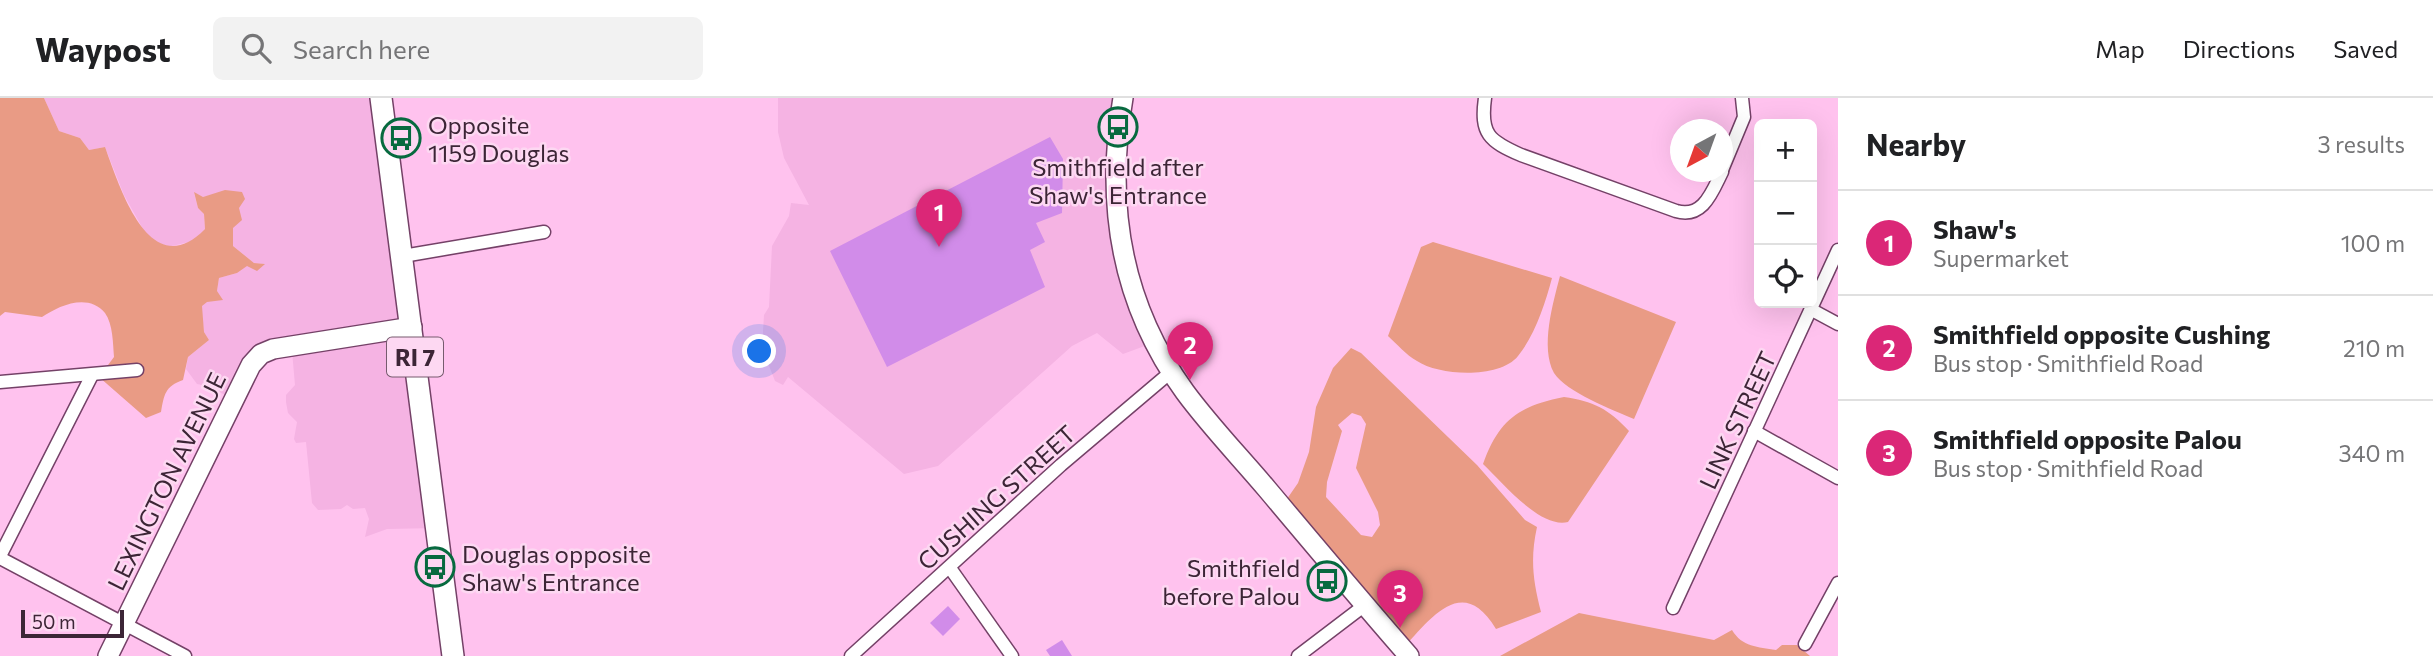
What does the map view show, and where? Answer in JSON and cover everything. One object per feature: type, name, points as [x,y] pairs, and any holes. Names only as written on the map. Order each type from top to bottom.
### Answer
[{"type":"main road","name":"RI 7","points":[[382,98],[453,656]]},
{"type":"main road","points":[[1123,98],[1115,153],[1116,222],[1136,298],[1150,334],[1184,391],[1409,656]]},
{"type":"main road","name":"LEXINGTON AVENUE","points":[[108,656],[251,365],[261,355],[273,349],[412,327]]},
{"type":"street","points":[[1485,98],[1482,121],[1485,131],[1499,144],[1521,155],[1687,214],[1700,209],[1716,182]]},
{"type":"street","points":[[1733,144],[1744,117],[1742,98]]},
{"type":"street","points":[[403,256],[544,232]]},
{"type":"street","name":"LINK STREET","points":[[1673,608],[1838,250]]},
{"type":"street","points":[[1812,310],[1838,324]]},
{"type":"street","points":[[0,382],[137,370]]},
{"type":"street","name":"CUSHING STREET","points":[[851,656],[1071,456],[1159,378],[1172,371]]},
{"type":"street","points":[[92,374],[0,557],[186,656]]},
{"type":"street","points":[[1754,431],[1838,478]]},
{"type":"street","points":[[950,568],[1012,656]]},
{"type":"street","points":[[1805,644],[1838,583]]},
{"type":"street","points":[[1298,656],[1365,605]]},
{"type":"shaded area","points":[[0,98],[44,98],[59,131],[80,138],[89,150],[105,147],[119,185],[140,224],[153,238],[168,246],[186,243],[205,229],[204,214],[198,208],[194,192],[203,197],[225,190],[242,192],[245,199],[239,208],[242,220],[233,228],[233,246],[254,263],[265,264],[257,271],[247,266],[237,273],[219,278],[217,291],[223,300],[207,302],[202,306],[204,332],[209,340],[188,357],[183,380],[172,385],[166,392],[161,412],[146,418],[99,377],[114,357],[110,323],[98,307],[82,302],[64,305],[42,317],[5,312],[0,316]]},
{"type":"shaded area","points":[[44,98],[383,98],[437,528],[387,529],[365,537],[369,519],[365,508],[353,509],[347,505],[341,509],[318,510],[312,503],[306,442],[296,443],[294,439],[297,422],[288,413],[286,402],[286,395],[295,385],[292,351],[273,352],[231,399],[212,387],[197,384],[186,369],[188,357],[209,340],[204,332],[201,306],[217,291],[219,278],[237,273],[247,265],[264,264],[254,263],[233,246],[233,228],[220,193],[203,197],[194,193],[198,208],[204,214],[205,229],[193,241],[168,247],[148,238],[124,195],[105,147],[89,150],[80,138],[59,131]]},
{"type":"shaded area","points":[[778,98],[1129,98],[1125,116],[1125,225],[1150,344],[1123,354],[1097,333],[1072,346],[938,466],[904,474],[788,377],[783,385],[775,381],[762,348],[764,315],[769,307],[772,246],[789,216],[791,203],[809,205],[784,158],[778,132]]},
{"type":"shaded area","points":[[1433,242],[1552,278],[1534,329],[1524,348],[1509,363],[1484,372],[1440,370],[1413,359],[1388,336],[1421,247]]},
{"type":"shaded area","points":[[1560,276],[1676,322],[1634,419],[1579,394],[1554,373],[1548,351],[1548,338]]},
{"type":"shaded area","points":[[1351,348],[1361,353],[1477,465],[1525,520],[1537,527],[1533,570],[1541,612],[1496,629],[1484,613],[1472,604],[1448,606],[1404,647],[1280,509],[1298,483],[1309,452],[1316,407],[1333,368]],"holes":[[[1352,413],[1361,416],[1366,424],[1356,468],[1378,512],[1380,525],[1372,537],[1361,535],[1326,497],[1327,482],[1342,431],[1338,425]]]},
{"type":"shaded area","points":[[1564,397],[1600,407],[1629,431],[1568,522],[1557,522],[1522,502],[1483,464],[1496,436],[1513,417],[1535,405]]},
{"type":"shaded area","points":[[1579,613],[1714,640],[1732,630],[1741,640],[1751,645],[1776,650],[1782,645],[1797,645],[1810,656],[1500,656]]},
{"type":"building","points":[[1050,137],[1063,159],[1062,213],[1036,223],[1045,242],[1030,250],[1045,287],[887,367],[830,251]]},
{"type":"building","points":[[948,606],[960,619],[943,636],[930,623]]},
{"type":"building","points":[[1062,640],[1072,656],[1050,656],[1046,650]]},
{"type":"place","name":"Smithfield after Shaw's Entrance","points":[[1118,127]]},
{"type":"place","name":"Opposite 1159 Douglas","points":[[401,138]]},
{"type":"place","name":"Shaw's","points":[[939,247]]},
{"type":"place","name":"Smithfield opposite Cushing","points":[[1190,380]]},
{"type":"place","name":"Douglas opposite Shaw's Entrance","points":[[435,567]]},
{"type":"place","name":"Smithfield before Palou","points":[[1327,581]]},
{"type":"place","name":"Smithfield opposite Palou","points":[[1400,628]]}]
